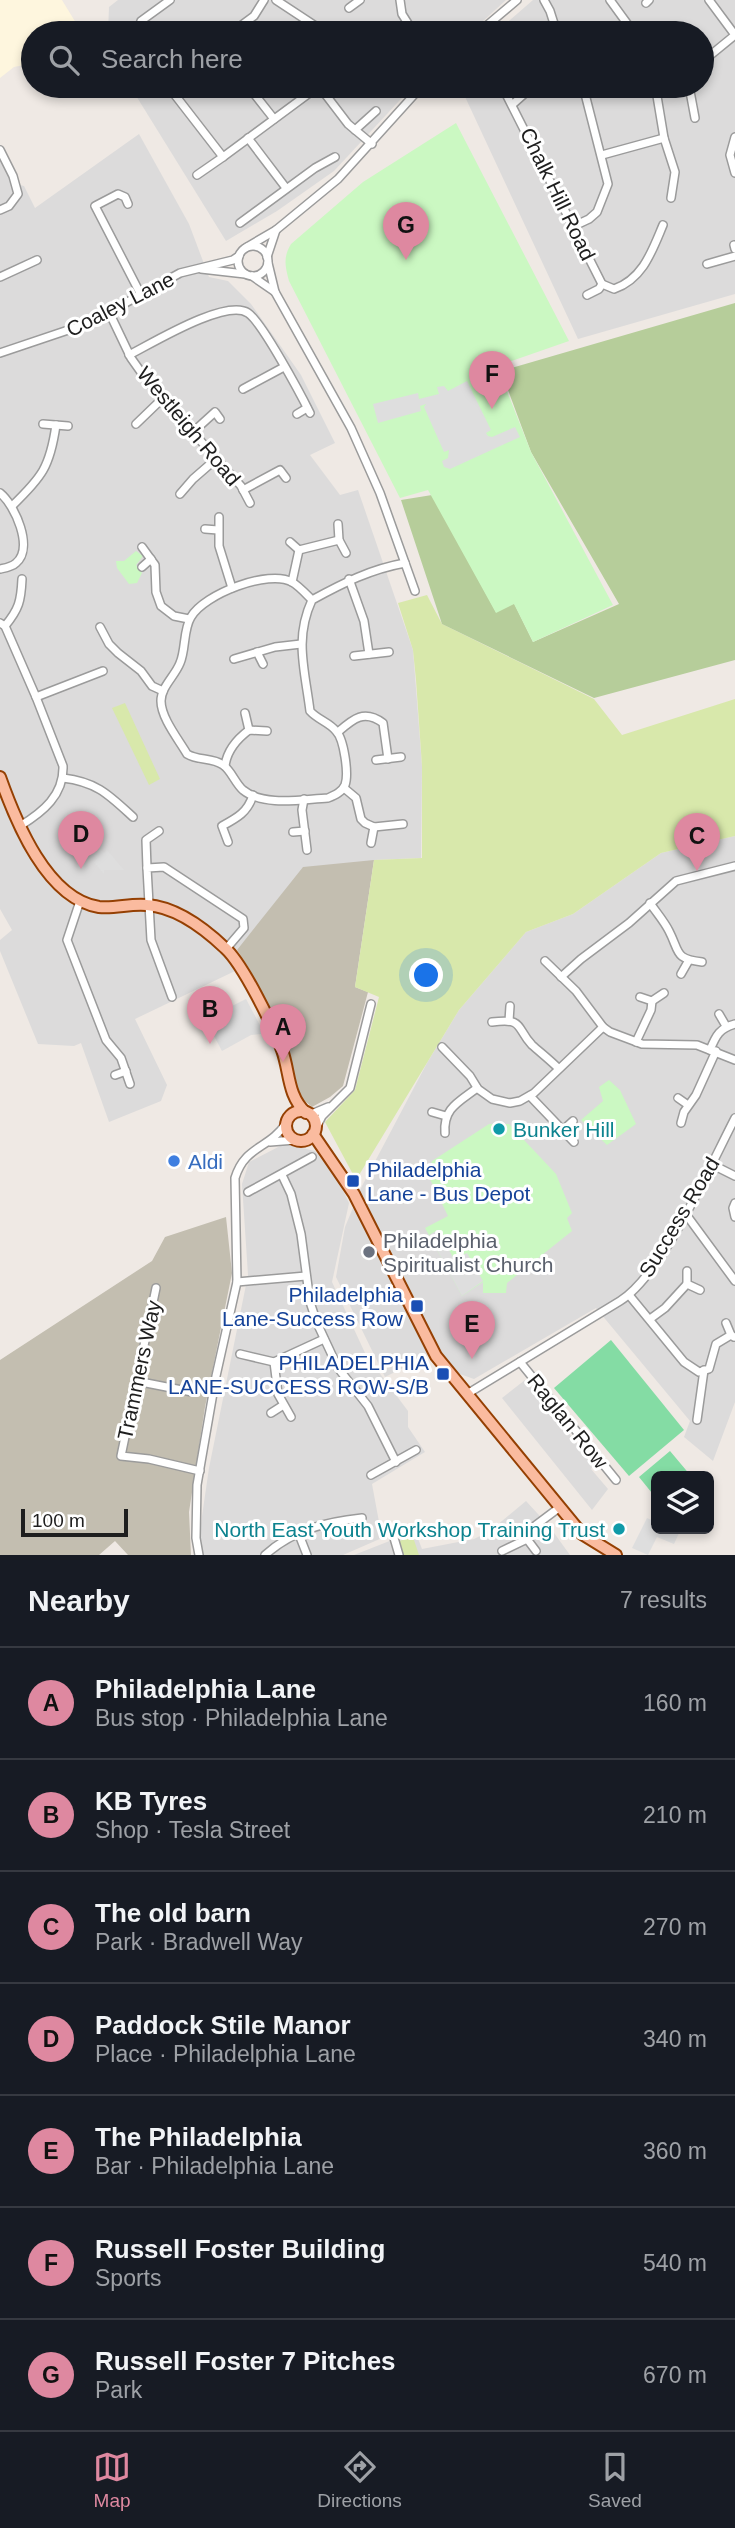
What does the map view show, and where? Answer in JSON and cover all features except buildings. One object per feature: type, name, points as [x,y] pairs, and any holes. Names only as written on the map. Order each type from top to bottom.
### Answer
[{"type":"main road","points":[[0,778],[20,826],[51,878],[80,901],[100,907],[148,905],[172,911],[199,927],[226,949],[241,967],[282,1050],[294,1100],[314,1121],[314,1132],[328,1158],[354,1194],[436,1356],[582,1534],[611,1553]]},
{"type":"main road","points":[[288,1082],[288,1134],[328,1158]]},
{"type":"main road","points":[[287,1122],[297,1112],[308,1114]]},
{"type":"main road","points":[[299,1140],[314,1132]]},
{"type":"street","points":[[142,21],[170,0]]},
{"type":"street","points":[[247,21],[254,16],[264,0]]},
{"type":"street","points":[[276,0],[308,21]]},
{"type":"street","points":[[400,0],[402,14],[406,21]]},
{"type":"street","points":[[502,0],[509,7]]},
{"type":"street","points":[[492,21],[517,0]]},
{"type":"street","points":[[544,0],[553,21]]},
{"type":"street","points":[[610,0],[625,21]]},
{"type":"street","points":[[709,0],[735,35],[714,51]]},
{"type":"street","points":[[177,98],[223,157]]},
{"type":"street","points":[[257,98],[274,119]]},
{"type":"street","points":[[197,176],[303,98]]},
{"type":"street","points":[[328,98],[355,130],[372,144]]},
{"type":"street","points":[[275,292],[238,265],[239,256],[247,247],[276,230],[338,179],[412,98]]},
{"type":"street","name":"Chalk Hill Road","points":[[508,98],[602,284],[614,289],[629,282]]},
{"type":"street","name":"Chalk Hill Road","points":[[513,104],[520,98]]},
{"type":"street","points":[[574,226],[597,212],[608,184],[586,98]]},
{"type":"street","points":[[657,98],[664,138],[675,172],[671,198]]},
{"type":"street","points":[[691,98],[695,118]]},
{"type":"street","points":[[355,130],[376,111]]},
{"type":"street","points":[[735,137],[730,155],[735,173]]},
{"type":"street","points":[[248,138],[286,188]]},
{"type":"street","points":[[602,155],[664,138]]},
{"type":"street","points":[[0,150],[13,176],[18,194],[9,206],[0,210]]},
{"type":"street","points":[[240,223],[286,188],[335,157]]},
{"type":"street","points":[[128,204],[125,197],[118,194],[95,206],[141,295]]},
{"type":"street","points":[[633,290],[629,282],[642,270],[663,225]]},
{"type":"street","points":[[194,269],[249,275],[264,270],[276,230]]},
{"type":"street","points":[[247,247],[259,248],[267,260],[275,292],[351,428],[380,493],[415,591]]},
{"type":"street","name":"Coaley Lane","points":[[0,353],[67,332],[180,273],[233,260],[239,256]]},
{"type":"street","points":[[707,264],[735,256]]},
{"type":"street","points":[[0,277],[37,260]]},
{"type":"street","name":"Chalk Hill Road","points":[[587,295],[599,289],[602,284]]},
{"type":"street","points":[[130,355],[196,321],[228,311],[241,311],[249,314],[309,411],[297,414]]},
{"type":"street","name":"Westleigh Road","points":[[108,312],[130,355],[163,398],[243,490],[250,503]]},
{"type":"street","points":[[243,389],[284,367]]},
{"type":"street","points":[[136,424],[146,421],[163,398]]},
{"type":"street","points":[[193,432],[217,415],[209,405]]},
{"type":"street","points":[[43,424],[68,426]]},
{"type":"street","points":[[12,506],[38,482],[52,455],[56,425]]},
{"type":"street","points":[[180,494],[216,459]]},
{"type":"street","points":[[243,490],[278,466],[286,478]]},
{"type":"street","points":[[0,493],[12,506],[21,531],[22,555],[15,565],[0,569]]},
{"type":"street","points":[[219,517],[221,555],[232,588]]},
{"type":"street","points":[[338,524],[339,540],[346,554]]},
{"type":"street","points":[[205,529],[218,530]]},
{"type":"street","points":[[299,550],[339,540]]},
{"type":"street","points":[[290,542],[299,550]]},
{"type":"street","points":[[142,547],[155,565],[156,592],[161,606],[174,616],[189,619]]},
{"type":"street","points":[[292,582],[299,550]]},
{"type":"street","points":[[142,567],[151,559]]},
{"type":"street","points":[[312,600],[292,582],[278,578],[232,588],[209,598],[189,619],[179,665],[163,691],[160,703],[187,754],[225,766],[242,789],[266,799],[328,798],[344,788],[346,778],[343,746],[338,732],[317,719],[310,711],[301,644],[304,618],[312,600],[349,579],[384,567],[405,564]]},
{"type":"street","points":[[20,826],[34,818],[57,795],[63,778],[63,766],[36,697],[2,625],[16,612],[22,598],[22,579]]},
{"type":"street","points":[[349,579],[364,621],[369,654]]},
{"type":"street","points":[[100,627],[109,645],[141,671],[152,686],[163,691]]},
{"type":"street","points":[[234,659],[301,644]]},
{"type":"street","points":[[257,652],[263,664]]},
{"type":"street","points":[[354,656],[389,652]]},
{"type":"street","points":[[36,697],[103,671]]},
{"type":"street","points":[[245,713],[249,730]]},
{"type":"street","points":[[338,732],[362,716],[374,716],[383,723],[388,759]]},
{"type":"street","points":[[225,766],[226,758],[237,740],[249,730],[267,731]]},
{"type":"street","points":[[376,760],[401,757]]},
{"type":"street","points":[[63,778],[84,780],[104,790],[133,817]]},
{"type":"street","points":[[344,788],[356,798],[361,819],[374,827],[404,824]]},
{"type":"street","points":[[213,826],[222,826],[238,817],[250,807],[253,795]]},
{"type":"street","points":[[304,799],[307,850]]},
{"type":"street","points":[[222,826],[228,842]]},
{"type":"street","points":[[371,843],[374,827]]},
{"type":"street","points":[[159,831],[146,840],[148,905],[151,940],[172,997]]},
{"type":"street","points":[[293,832],[305,831]]},
{"type":"street","points":[[561,978],[676,881],[735,866]]},
{"type":"street","points":[[147,868],[164,867],[243,919],[244,928],[226,949]]},
{"type":"street","points":[[80,901],[67,940],[106,1040],[121,1058],[131,1084]]},
{"type":"street","points":[[650,903],[670,931],[678,953],[689,960],[702,961]]},
{"type":"street","points":[[681,974],[689,960]]},
{"type":"street","points":[[545,961],[576,991],[603,1027],[636,1042],[654,1045],[690,1043],[735,1060]]},
{"type":"street","points":[[636,1042],[651,1010],[652,1001],[664,993]]},
{"type":"street","points":[[640,997],[652,1001]]},
{"type":"street","points":[[314,1132],[322,1116],[350,1088],[371,1004]]},
{"type":"street","points":[[509,1021],[510,1006]]},
{"type":"street","points":[[719,1014],[726,1026]]},
{"type":"street","points":[[492,1022],[509,1021],[518,1025],[530,1043],[558,1068]]},
{"type":"street","points":[[681,1124],[688,1105],[696,1094],[718,1032],[735,1024]]},
{"type":"street","points":[[442,1047],[484,1095],[501,1102],[520,1101],[530,1096],[603,1027]]},
{"type":"street","points":[[115,1075],[126,1071]]},
{"type":"street","points":[[445,1133],[446,1116],[477,1088]]},
{"type":"street","points":[[530,1096],[575,1142]]},
{"type":"street","points":[[678,1098],[688,1105]]},
{"type":"street","points":[[308,1114],[334,1103]]},
{"type":"street","points":[[432,1112],[446,1116]]},
{"type":"street","name":"Success Road","points":[[467,1394],[629,1295],[650,1270],[685,1213],[735,1118]]},
{"type":"street","points":[[563,1130],[573,1121]]},
{"type":"street","points":[[199,1555],[196,1538],[200,1471],[216,1376],[237,1282],[235,1178],[239,1163],[281,1132],[287,1122]]},
{"type":"street","points":[[266,1143],[299,1140]]},
{"type":"street","points":[[248,1192],[312,1157]]},
{"type":"street","points":[[710,1164],[735,1177]]},
{"type":"street","points":[[282,1175],[301,1234],[310,1302],[324,1339],[338,1367],[368,1406],[396,1462]]},
{"type":"street","points":[[735,1203],[735,1217]]},
{"type":"street","points":[[685,1213],[735,1281]]},
{"type":"street","points":[[650,1319],[665,1308],[687,1284],[687,1271]]},
{"type":"street","points":[[237,1282],[306,1276]]},
{"type":"street","points":[[687,1284],[700,1290]]},
{"type":"street","name":"Trammers Way","points":[[156,1288],[121,1456],[159,1461],[200,1471]]},
{"type":"street","points":[[629,1295],[684,1362],[699,1372],[709,1369],[716,1344],[733,1336],[726,1323]]},
{"type":"street","points":[[240,1354],[274,1363],[324,1339]]},
{"type":"street","name":"Raglan Row","points":[[520,1362],[616,1480]]},
{"type":"street","points":[[274,1363],[274,1376],[282,1406],[291,1418]]},
{"type":"street","points":[[697,1420],[704,1370]]},
{"type":"street","points":[[136,1381],[192,1392]]},
{"type":"street","points":[[271,1413],[282,1406]]},
{"type":"street","points":[[371,1475],[416,1450]]},
{"type":"street","points":[[502,1551],[527,1539],[536,1525],[560,1507]]},
{"type":"street","points":[[265,1555],[298,1532],[338,1521],[362,1518]]},
{"type":"street","points":[[392,1531],[399,1555]]},
{"type":"street","points":[[298,1532],[307,1555]]},
{"type":"street","points":[[527,1539],[536,1551]]},
{"type":"shaded area","points":[[0,0],[62,0],[75,21],[21,21],[21,66],[14,67],[0,78]]},
{"type":"shaded area","points":[[118,0],[506,0],[483,21],[108,21],[109,7]]},
{"type":"shaded area","points":[[533,0],[735,0],[735,294],[578,339],[466,98],[714,98],[714,21],[509,21]]},
{"type":"shaded area","points":[[137,98],[402,98],[334,171],[277,211],[226,241]]},
{"type":"shaded area","points":[[139,134],[189,224],[209,277],[228,281],[251,304],[301,375],[335,443],[310,455],[340,495],[358,490],[413,650],[422,766],[421,858],[374,860],[237,950],[232,965],[235,971],[135,1019],[167,1085],[161,1101],[109,1122],[81,1043],[74,1046],[38,1044],[0,951],[0,940],[12,930],[0,909],[0,160],[12,183],[24,186],[35,208]]},
{"type":"shaded area","points":[[467,381],[491,430],[486,433],[488,436],[492,437],[515,427],[520,437],[450,469],[444,467],[442,461],[448,458],[449,450],[444,452],[424,407],[426,404],[420,406],[421,411],[378,423],[373,404],[418,393],[419,399],[439,394],[437,387],[444,386],[448,391]]},
{"type":"shaded area","points":[[735,836],[735,1402],[713,1461],[684,1437],[690,1421],[596,1308],[474,1379],[457,1373],[439,1350],[385,1377],[336,1277],[345,1227],[362,1186],[427,1063],[459,1010],[526,932],[573,914],[661,853]]},
{"type":"shaded area","points":[[100,849],[104,853],[107,850],[124,870],[104,870],[104,874],[94,862],[97,859],[94,855]]},
{"type":"shaded area","points":[[374,860],[355,987],[368,992],[343,1086],[312,1107],[299,1096],[288,1047],[249,968],[237,950],[303,867]]},
{"type":"shaded area","points":[[246,999],[262,1029],[261,1034],[251,1035],[222,1051],[207,1023],[223,1014],[222,1011]]},
{"type":"shaded area","points":[[284,1144],[315,1151],[336,1176],[349,1203],[332,1282],[366,1355],[408,1411],[408,1427],[425,1452],[372,1484],[382,1538],[343,1555],[203,1555],[200,1530],[209,1468],[248,1275],[242,1184],[249,1162]]},
{"type":"shaded area","points":[[226,1217],[232,1273],[205,1407],[189,1512],[191,1555],[128,1555],[115,1541],[99,1555],[0,1555],[0,1360],[152,1261],[165,1237]]},
{"type":"shaded area","points":[[438,1230],[454,1259],[467,1253],[483,1281],[462,1296],[429,1235]]},
{"type":"shaded area","points":[[525,1380],[594,1464],[591,1469],[608,1489],[592,1510],[502,1398]]},
{"type":"shaded area","points":[[526,1501],[570,1555],[354,1555],[415,1531],[422,1549],[474,1539],[490,1531]]},
{"type":"shaded area","points":[[647,1518],[651,1520],[651,1534],[679,1534],[674,1544],[657,1537],[648,1555],[632,1548]]},
{"type":"green space","points":[[456,123],[569,341],[497,366],[531,452],[613,605],[533,642],[514,604],[496,613],[428,490],[400,498],[289,281],[286,266],[291,244],[363,182]]},
{"type":"green space","points":[[735,303],[735,660],[594,698],[442,624],[401,500],[432,495],[496,612],[514,603],[533,642],[619,604],[531,452],[501,371]]},
{"type":"green space","points":[[136,551],[143,556],[136,565],[142,573],[137,583],[129,584],[117,568],[116,561],[124,561]]},
{"type":"green space","points":[[427,595],[442,624],[594,699],[622,735],[735,699],[735,836],[661,853],[573,914],[526,932],[459,1010],[356,1180],[325,1122],[355,1090],[379,997],[355,987],[374,860],[422,858],[422,766],[416,680],[413,650],[398,603]]},
{"type":"green space","points":[[125,703],[160,779],[149,785],[112,708]]},
{"type":"green space","points":[[609,1080],[620,1090],[636,1124],[607,1145],[581,1120],[603,1101],[599,1087]]},
{"type":"green space","points":[[489,1124],[509,1124],[556,1174],[572,1213],[567,1218],[572,1231],[507,1283],[506,1293],[483,1293],[483,1282],[462,1296],[425,1228],[448,1216],[424,1167],[430,1166],[432,1161]]},
{"type":"green space","points":[[611,1340],[684,1430],[629,1476],[554,1388]]},
{"type":"green space","points":[[670,1451],[687,1471],[651,1471],[651,1492],[639,1477]]},
{"type":"green space","points":[[413,1537],[419,1555],[404,1555],[399,1541]]},
{"type":"place","name":"Russell Foster 7 Pitches","points":[[406,260]]},
{"type":"place","name":"Russell Foster Building","points":[[492,409]]},
{"type":"place","name":"Paddock Stile Manor","points":[[81,869]]},
{"type":"place","name":"The old barn","points":[[697,871]]},
{"type":"place","name":"KB Tyres","points":[[210,1044]]},
{"type":"place","name":"Philadelphia Lane","points":[[283,1062]]},
{"type":"place","name":"Bunker Hill","points":[[499,1129]]},
{"type":"place","name":"Aldi","points":[[174,1161]]},
{"type":"place","name":"Philadelphia Lane - Bus Depot","points":[[353,1181]]},
{"type":"place","name":"Philadelphia Spiritualist Church","points":[[369,1252]]},
{"type":"place","name":"Philadelphia Lane-Success Row","points":[[417,1306]]},
{"type":"place","name":"The Philadelphia","points":[[472,1359]]},
{"type":"place","name":"PHILADELPHIA LANE-SUCCESS ROW-S/B","points":[[443,1374]]},
{"type":"place","name":"North East Youth Workshop Training Trust","points":[[619,1529]]}]
